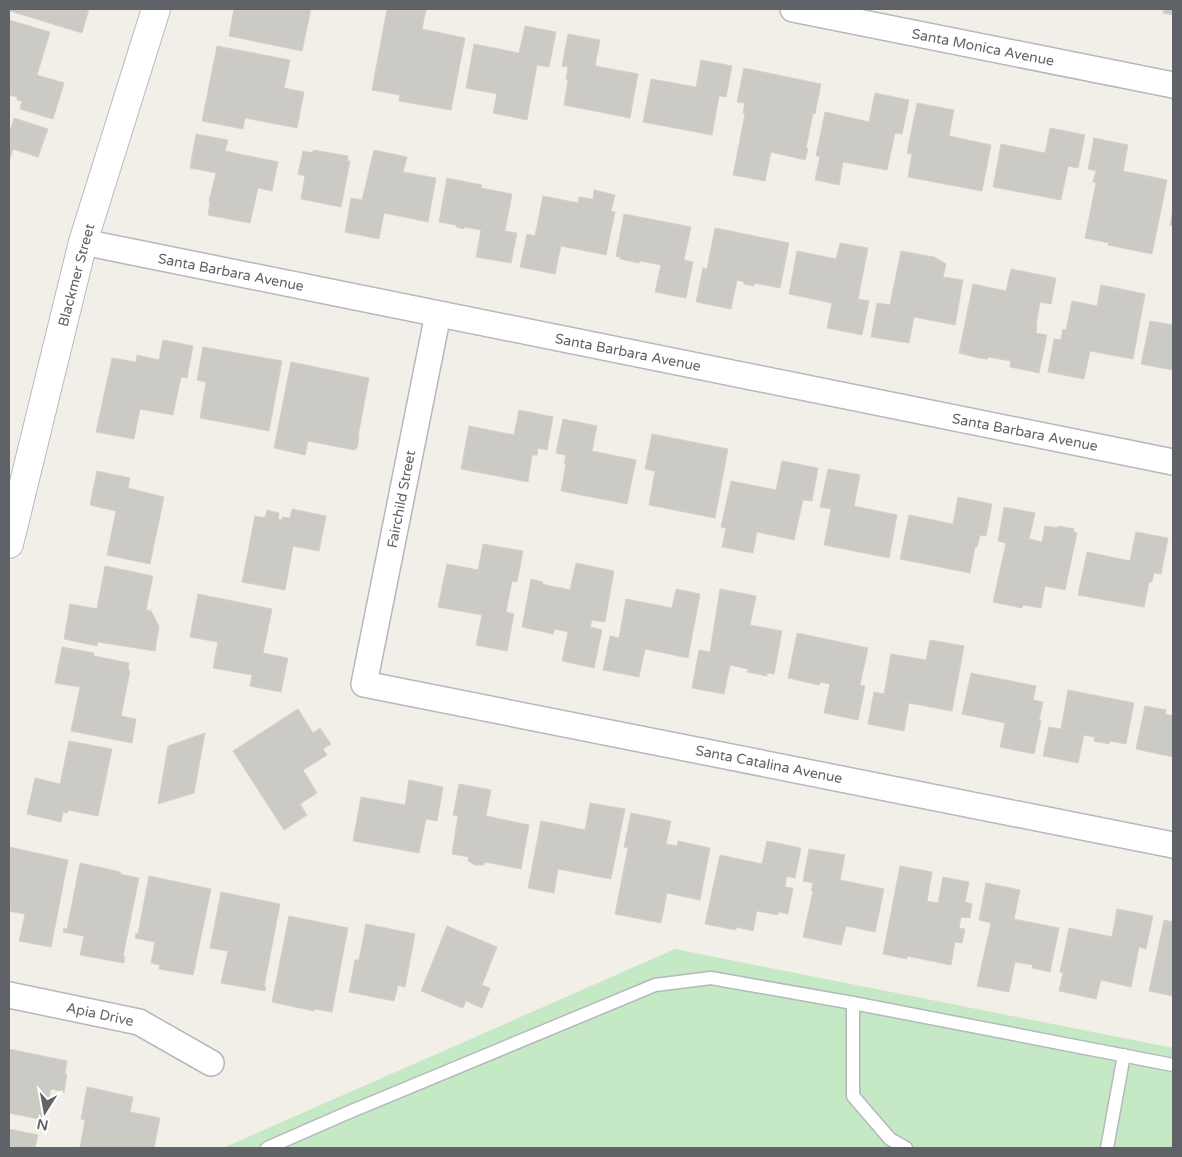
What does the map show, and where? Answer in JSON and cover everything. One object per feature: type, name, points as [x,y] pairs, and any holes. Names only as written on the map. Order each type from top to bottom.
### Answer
[{"type":"street","name":"Blackmer Street","points":[[9,544],[83,242],[156,9]]},
{"type":"street","name":"Santa Monica Avenue","points":[[793,9],[1173,85]]},
{"type":"street","name":"Santa Barbara Avenue","points":[[83,242],[1173,462]]},
{"type":"street","name":"Fairchild Street","points":[[364,684],[438,314]]},
{"type":"street","name":"Santa Catalina Avenue","points":[[364,684],[1173,845]]},
{"type":"street","name":"Apia Drive","points":[[9,995],[140,1022],[211,1063]]},
{"type":"lane","points":[[267,1148],[655,985],[711,978],[853,1003],[1173,1065]]},
{"type":"lane","points":[[853,1003],[853,1096],[890,1139],[906,1148]]},
{"type":"lane","points":[[1107,1148],[1124,1055]]},
{"type":"green space","points":[[675,949],[1173,1048],[1173,1148],[223,1148]]},
{"type":"building","points":[[11,9],[89,9],[82,33],[10,11]]},
{"type":"building","points":[[234,9],[311,9],[302,51],[229,36]]},
{"type":"building","points":[[387,9],[426,9],[422,29],[465,38],[451,110],[399,101],[400,95],[372,90]]},
{"type":"building","points":[[1164,9],[1173,9],[1173,15],[1163,13]]},
{"type":"building","points":[[9,20],[50,32],[37,75],[64,83],[53,119],[20,109],[22,101],[17,100],[17,97],[9,95]]},
{"type":"building","points":[[525,26],[556,32],[549,67],[537,65],[527,120],[493,113],[497,94],[466,88],[474,44],[519,53]]},
{"type":"building","points":[[568,34],[600,40],[595,66],[638,74],[630,118],[564,105],[568,67],[562,66]]},
{"type":"building","points":[[217,46],[290,60],[284,88],[304,92],[297,128],[245,118],[243,129],[202,121]]},
{"type":"building","points":[[701,60],[732,66],[726,97],[719,96],[712,135],[643,122],[651,79],[696,87]]},
{"type":"building","points":[[744,68],[821,84],[815,114],[813,113],[805,160],[771,152],[765,181],[733,175],[745,114],[743,113],[745,103],[737,102]]},
{"type":"building","points":[[875,93],[909,100],[902,134],[895,133],[887,170],[843,162],[839,185],[815,180],[820,156],[816,156],[825,112],[869,122]]},
{"type":"building","points":[[917,103],[954,110],[949,136],[991,145],[982,191],[908,177],[912,154],[907,153]]},
{"type":"building","points":[[14,118],[48,129],[38,157],[13,149],[9,162],[9,127],[11,128]]},
{"type":"building","points":[[1050,128],[1085,135],[1078,168],[1068,166],[1061,200],[993,187],[1001,144],[1045,153]]},
{"type":"building","points":[[196,134],[228,140],[225,151],[278,162],[272,191],[258,188],[250,223],[208,215],[209,201],[216,173],[190,168]]},
{"type":"building","points":[[1094,138],[1128,145],[1123,171],[1167,180],[1152,254],[1085,238],[1096,183],[1093,182],[1096,171],[1088,169]]},
{"type":"building","points":[[313,150],[348,156],[347,161],[350,161],[341,207],[301,199],[305,176],[298,174],[303,151],[313,153]]},
{"type":"building","points":[[374,150],[407,157],[403,172],[436,178],[428,222],[384,213],[379,239],[345,232],[351,198],[362,200]]},
{"type":"building","points":[[447,178],[482,185],[481,188],[512,194],[505,231],[517,233],[511,263],[476,257],[481,230],[464,227],[464,229],[456,227],[456,225],[439,222]]},
{"type":"building","points":[[594,190],[615,195],[611,211],[615,212],[606,255],[561,246],[555,274],[520,267],[527,234],[535,236],[543,196],[578,203],[579,197],[593,199]]},
{"type":"building","points":[[1173,210],[1173,226],[1170,225]]},
{"type":"building","points":[[624,214],[691,227],[684,260],[693,262],[686,298],[655,292],[661,265],[640,261],[639,263],[620,259],[620,257],[616,256]]},
{"type":"building","points":[[715,228],[789,243],[780,288],[754,283],[754,286],[737,280],[731,309],[696,302],[703,268],[707,269]]},
{"type":"building","points":[[840,243],[868,248],[858,299],[869,301],[862,335],[827,328],[832,303],[789,294],[797,251],[836,259]]},
{"type":"building","points":[[901,251],[934,257],[946,264],[943,277],[963,280],[955,325],[914,317],[909,343],[871,337],[877,303],[890,305]]},
{"type":"building","points":[[1011,269],[1056,278],[1051,304],[1040,302],[1036,333],[1047,335],[1039,373],[1010,367],[1011,361],[988,357],[988,359],[979,358],[959,353],[973,284],[1006,291]]},
{"type":"building","points":[[1101,285],[1145,294],[1133,359],[1090,351],[1084,379],[1048,372],[1054,339],[1061,340],[1063,329],[1066,330],[1072,301],[1097,306]]},
{"type":"building","points":[[1150,321],[1173,325],[1173,370],[1141,364]]},
{"type":"building","points":[[163,340],[193,346],[187,378],[181,377],[173,415],[140,409],[134,439],[96,432],[112,358],[136,362],[137,355],[159,360]]},
{"type":"building","points":[[203,347],[282,361],[269,431],[200,418],[206,382],[197,380]]},
{"type":"building","points":[[291,362],[369,378],[357,448],[354,450],[308,441],[305,455],[274,448]]},
{"type":"building","points":[[519,410],[553,417],[547,450],[538,448],[537,455],[532,455],[528,482],[461,469],[469,426],[514,435]]},
{"type":"building","points":[[563,419],[597,426],[592,451],[636,460],[627,504],[561,491],[566,455],[556,453]]},
{"type":"building","points":[[652,434],[728,449],[715,518],[649,505],[655,471],[645,469]]},
{"type":"building","points":[[782,461],[818,468],[812,501],[803,500],[794,540],[757,532],[753,553],[722,547],[726,528],[721,527],[731,481],[776,490]]},
{"type":"building","points":[[828,469],[860,475],[854,506],[897,515],[889,558],[824,545],[831,509],[820,507]]},
{"type":"building","points":[[97,471],[130,478],[128,488],[164,497],[150,564],[107,555],[116,511],[90,505]]},
{"type":"building","points":[[958,497],[992,504],[986,536],[980,535],[977,547],[975,547],[970,573],[900,559],[909,515],[953,524]]},
{"type":"building","points":[[1004,507],[1035,513],[1029,539],[1042,542],[1045,526],[1074,529],[1074,532],[1077,533],[1065,590],[1045,586],[1041,608],[1023,605],[1022,608],[993,602],[1006,543],[998,541]]},
{"type":"building","points":[[292,509],[326,516],[319,551],[293,546],[285,590],[242,582],[255,516],[265,518],[267,510],[279,513],[278,519],[282,520],[282,517],[290,518]]},
{"type":"building","points":[[1136,532],[1168,538],[1161,574],[1154,573],[1152,582],[1149,582],[1144,607],[1078,595],[1087,552],[1130,561]]},
{"type":"building","points":[[483,544],[523,551],[517,582],[512,581],[506,612],[514,614],[507,651],[476,645],[482,615],[438,607],[447,564],[478,570]]},
{"type":"building","points":[[576,563],[614,571],[605,622],[592,620],[590,627],[602,630],[594,668],[562,661],[568,632],[555,629],[553,634],[522,627],[531,579],[543,582],[542,584],[570,590]]},
{"type":"building","points":[[105,566],[153,576],[146,610],[151,611],[159,626],[155,651],[98,642],[97,646],[64,639],[70,604],[97,609]]},
{"type":"building","points":[[676,589],[700,594],[688,658],[645,649],[639,677],[603,670],[610,636],[619,638],[626,599],[672,608]]},
{"type":"building","points":[[720,589],[756,596],[750,625],[782,631],[774,674],[767,673],[767,676],[747,672],[748,669],[730,665],[724,694],[692,688],[699,650],[710,652]]},
{"type":"building","points":[[198,594],[272,609],[263,653],[288,658],[281,692],[250,686],[252,675],[213,668],[218,642],[190,637]]},
{"type":"building","points":[[797,633],[868,648],[860,685],[865,686],[858,720],[824,713],[830,684],[820,682],[819,685],[788,678]]},
{"type":"building","points":[[930,640],[964,646],[952,711],[909,703],[904,731],[868,724],[874,692],[884,694],[891,654],[926,660]]},
{"type":"building","points":[[62,647],[94,653],[94,656],[129,663],[128,670],[130,671],[121,716],[136,719],[132,743],[71,731],[80,687],[55,683]]},
{"type":"building","points":[[971,673],[1036,686],[1033,700],[1043,702],[1034,754],[1000,747],[1005,723],[962,714]]},
{"type":"building","points":[[1068,690],[1134,703],[1126,744],[1110,741],[1109,744],[1094,741],[1095,737],[1084,735],[1078,763],[1043,756],[1049,727],[1061,729]]},
{"type":"building","points":[[1145,706],[1166,710],[1165,714],[1173,716],[1173,757],[1136,749]]},
{"type":"building","points":[[298,709],[313,733],[320,728],[331,744],[323,749],[327,755],[303,770],[317,793],[300,804],[307,815],[284,830],[233,751]]},
{"type":"building","points":[[205,733],[194,793],[158,804],[168,746]]},
{"type":"building","points":[[69,741],[112,749],[98,816],[68,810],[68,813],[63,812],[61,822],[27,814],[35,778],[60,784]]},
{"type":"building","points":[[409,780],[443,787],[437,821],[426,819],[419,853],[353,841],[361,797],[405,805]]},
{"type":"building","points":[[459,784],[491,790],[486,816],[529,825],[521,869],[485,862],[484,865],[475,865],[468,861],[469,857],[452,854],[458,816],[453,815]]},
{"type":"building","points":[[590,803],[625,809],[611,879],[558,869],[554,893],[528,888],[541,821],[585,830]]},
{"type":"building","points":[[631,813],[671,821],[666,844],[677,846],[678,841],[710,848],[700,900],[667,893],[661,923],[615,914],[628,848],[624,847]]},
{"type":"building","points":[[767,841],[801,848],[795,878],[787,876],[785,887],[793,888],[788,914],[778,912],[778,915],[757,911],[753,931],[736,927],[736,930],[705,924],[720,855],[762,864]]},
{"type":"building","points":[[9,847],[68,860],[51,947],[19,941],[25,914],[9,911]]},
{"type":"building","points":[[809,849],[845,855],[840,880],[884,889],[875,932],[846,926],[841,945],[803,937],[813,891],[811,891],[813,883],[803,881]]},
{"type":"building","points":[[80,863],[139,878],[123,956],[125,957],[124,963],[80,955],[84,936],[63,932],[64,928],[67,929]]},
{"type":"building","points":[[900,866],[932,872],[927,901],[938,903],[943,877],[969,882],[965,902],[972,904],[970,918],[961,917],[959,928],[965,929],[962,943],[955,942],[951,965],[907,956],[907,959],[883,954]]},
{"type":"building","points":[[149,876],[211,889],[193,975],[159,969],[160,965],[151,963],[155,942],[135,938],[136,933],[138,934]]},
{"type":"building","points":[[986,883],[1020,890],[1014,919],[1059,928],[1050,972],[1032,968],[1033,965],[1015,962],[1009,992],[977,986],[991,923],[979,920]]},
{"type":"building","points":[[221,892],[280,904],[264,987],[266,987],[265,991],[221,983],[228,951],[210,948]]},
{"type":"building","points":[[1117,909],[1153,916],[1146,949],[1139,947],[1131,987],[1101,980],[1096,999],[1059,991],[1063,973],[1060,972],[1069,928],[1112,937]]},
{"type":"building","points":[[289,916],[348,928],[332,1012],[314,1009],[314,1011],[272,1002]]},
{"type":"building","points":[[1164,920],[1173,922],[1173,996],[1149,991]]},
{"type":"building","points":[[366,924],[415,934],[405,987],[398,985],[394,1001],[349,992],[355,960],[359,960]]},
{"type":"building","points":[[447,926],[497,947],[482,985],[490,988],[482,1008],[466,1001],[463,1008],[421,991]]},
{"type":"building","points":[[9,1049],[67,1061],[64,1092],[51,1089],[44,1120],[9,1113]]},
{"type":"building","points":[[87,1087],[133,1097],[130,1112],[160,1118],[154,1148],[80,1148],[85,1120],[81,1119]]},
{"type":"building","points":[[9,1129],[38,1135],[35,1148],[9,1148]]}]
